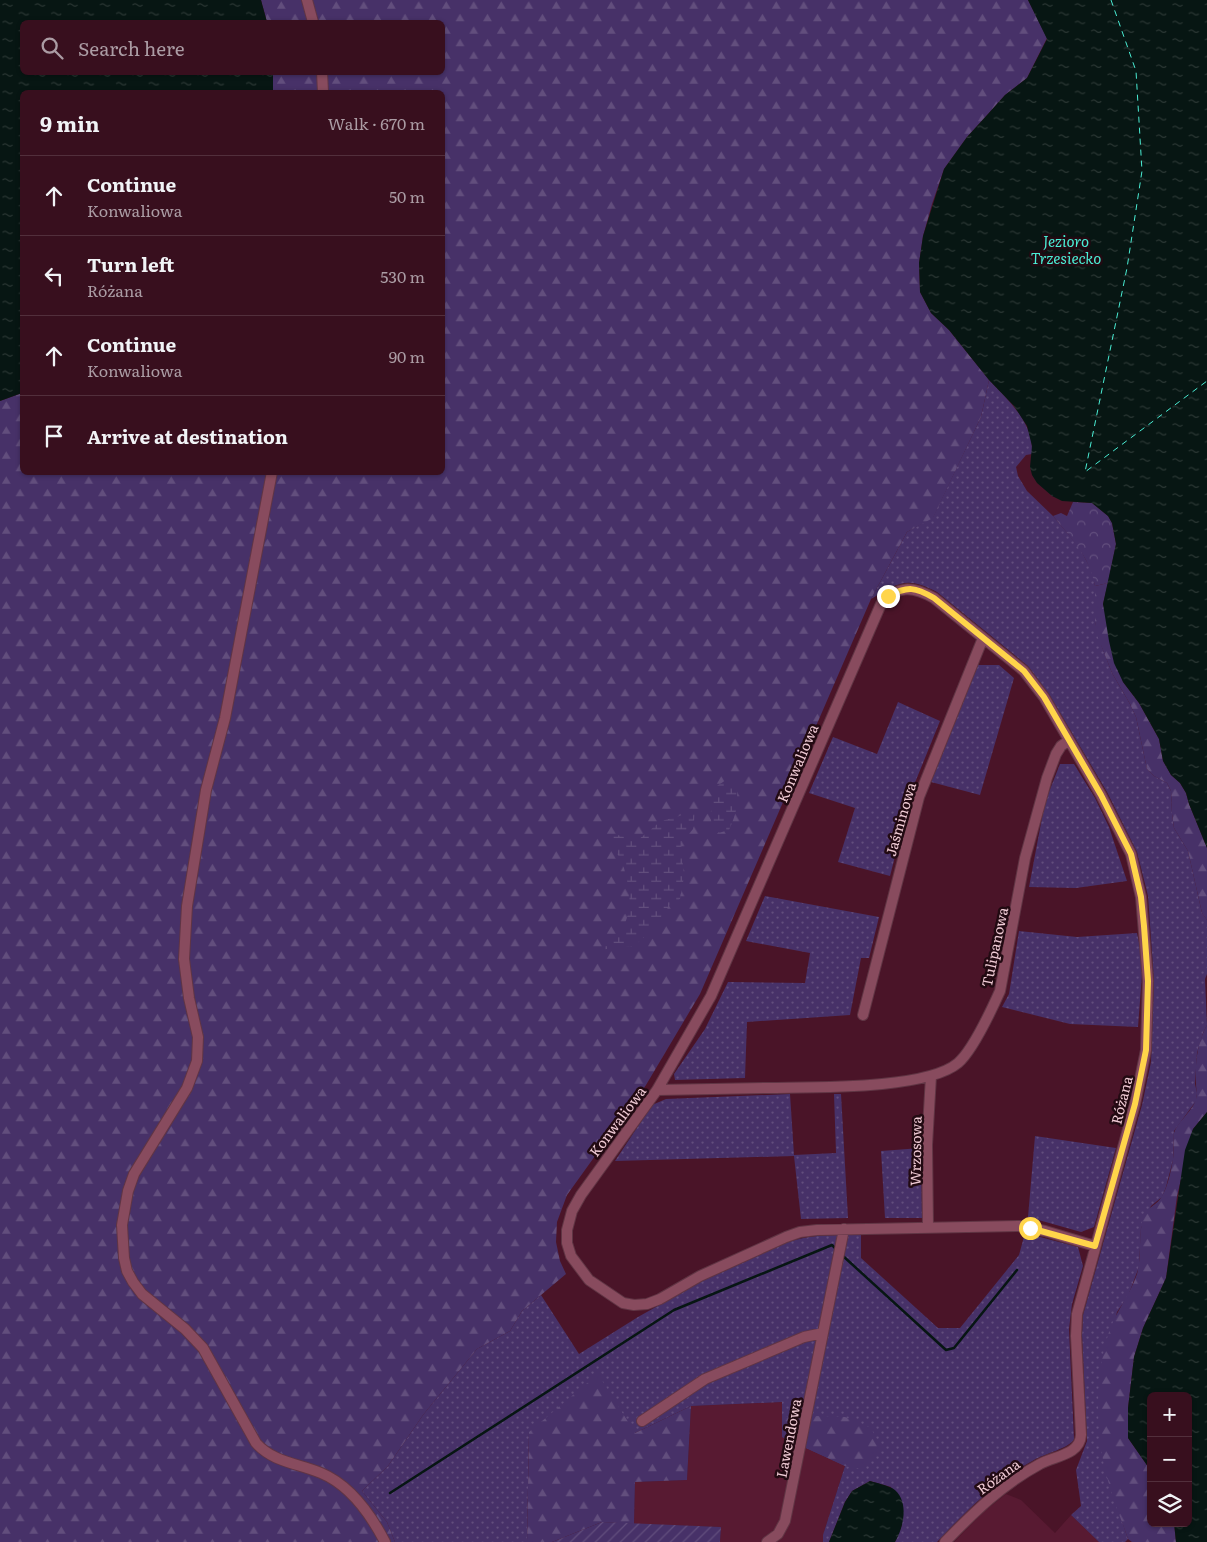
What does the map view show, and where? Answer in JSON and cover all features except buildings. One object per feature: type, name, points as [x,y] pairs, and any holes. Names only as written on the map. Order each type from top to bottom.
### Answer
[{"type":"street","points":[[306,0],[311,20]]},
{"type":"street","points":[[322,75],[323,90]]},
{"type":"street","points":[[271,475],[225,718],[206,790],[187,906],[184,959],[189,998],[198,1037],[197,1061],[187,1088],[134,1174],[124,1208],[122,1242],[127,1271],[133,1282],[142,1294],[185,1329],[203,1348],[256,1443],[263,1451],[272,1457],[321,1473],[344,1487],[363,1508],[385,1542]]},
{"type":"street","name":"Konwaliowa","points":[[983,638],[934,598],[921,591],[904,589],[888,596],[881,604],[715,988],[657,1090],[581,1195],[572,1212],[567,1230],[567,1243],[571,1256],[589,1280],[623,1303],[634,1305],[646,1304],[671,1294],[700,1276],[800,1232],[928,1227],[1024,1227],[1045,1231],[1095,1246]]},
{"type":"street","name":"Różana","points":[[945,1542],[992,1496],[1031,1469],[1049,1459],[1072,1452],[1079,1445],[1076,1324],[1078,1305],[1135,1104],[1146,1050],[1148,981],[1141,897],[1131,854],[1101,795],[1044,697],[1024,671],[983,638]]},
{"type":"street","name":"Jaśminowa","points":[[863,1015],[919,797],[983,638]]},
{"type":"street","name":"Tulipanowa","points":[[657,1090],[853,1086],[916,1080],[945,1071],[957,1063],[966,1054],[1000,991],[1025,858],[1047,778],[1056,754],[1068,740]]},
{"type":"street","name":"Wrzosowa","points":[[928,1227],[927,1145],[931,1076]]},
{"type":"street","name":"Lawendowa","points":[[767,1542],[778,1534],[785,1521],[844,1229]]},
{"type":"street","points":[[642,1421],[704,1379],[804,1337],[823,1333]]},
{"type":"shaded area","points":[[782,1402],[782,1437],[845,1466],[823,1535],[823,1542],[720,1542],[721,1527],[634,1524],[635,1482],[687,1480],[691,1406]]},
{"type":"shaded area","points":[[1006,1494],[1021,1500],[1055,1533],[1071,1515],[1099,1542],[954,1542],[982,1513]]},
{"type":"green space","points":[[261,0],[1028,0],[1047,38],[1027,78],[1005,95],[967,137],[944,169],[923,236],[919,263],[920,292],[931,313],[949,330],[989,380],[981,417],[933,518],[907,532],[871,599],[700,994],[646,1085],[567,1195],[557,1222],[556,1242],[560,1261],[566,1274],[522,1311],[510,1331],[477,1349],[423,1415],[388,1466],[362,1491],[387,1522],[395,1542],[0,1542],[0,401],[20,394],[20,475],[445,475],[445,90],[273,90],[273,75],[445,75],[445,20],[266,20]]},
{"type":"green space","points":[[989,380],[1019,413],[1029,432],[1032,454],[1026,455],[1016,467],[1018,476],[1027,491],[1053,516],[1079,547],[1093,573],[1095,622],[1102,647],[1112,673],[1136,717],[1147,769],[1154,776],[1167,783],[1171,791],[1174,828],[1188,851],[1202,913],[1207,920],[1207,974],[1205,979],[1207,1025],[1197,1053],[1196,1101],[1174,1131],[1173,1160],[1166,1187],[1162,1197],[1151,1206],[1141,1228],[1139,1267],[1128,1296],[1117,1312],[1099,1390],[1099,1415],[1112,1491],[1128,1539],[1125,1542],[1099,1542],[1071,1515],[1081,1506],[1076,1470],[1087,1441],[1082,1335],[1083,1315],[1142,1105],[1151,1062],[1154,981],[1148,896],[1137,852],[1107,792],[1049,694],[1028,666],[937,592],[927,587],[903,583],[889,588],[871,599],[907,532],[933,517],[981,417]]},
{"type":"green space","points":[[1073,502],[1092,503],[1108,516],[1112,523],[1116,544],[1108,583],[1095,586],[1084,557],[1053,516],[1061,513],[1067,516]]},
{"type":"green space","points":[[1108,583],[1103,604],[1123,682],[1139,703],[1159,739],[1163,761],[1171,775],[1180,783],[1186,793],[1207,848],[1207,920],[1202,913],[1188,851],[1174,828],[1171,791],[1167,783],[1154,776],[1147,769],[1136,717],[1112,673],[1097,635],[1095,586]]},
{"type":"green space","points":[[978,665],[999,665],[1014,678],[980,795],[931,782]]},
{"type":"green space","points":[[898,702],[940,721],[912,790],[890,876],[838,862],[855,808],[809,793],[833,737],[877,754]]},
{"type":"green space","points":[[1060,764],[1074,764],[1095,798],[1109,827],[1127,881],[1076,888],[1029,887],[1045,802]]},
{"type":"green space","points":[[729,778],[736,783],[736,812],[729,830],[715,834],[711,821],[713,799],[717,786]]},
{"type":"green space","points":[[691,811],[695,813],[693,829],[681,842],[684,877],[680,899],[670,905],[651,931],[634,946],[598,950],[622,933],[630,908],[629,889],[624,868],[609,836],[613,834],[638,840],[661,821]]},
{"type":"green space","points":[[765,896],[879,917],[869,958],[861,958],[850,1015],[747,1022],[745,1078],[675,1080],[674,1074],[705,1029],[728,982],[805,983],[810,953],[746,941]]},
{"type":"green space","points":[[1019,931],[1077,937],[1137,933],[1143,962],[1138,1027],[1070,1024],[1002,1007],[1009,994]]},
{"type":"green space","points":[[1207,1025],[1207,1112],[1193,1129],[1177,1196],[1166,1278],[1143,1328],[1134,1357],[1128,1408],[1128,1438],[1147,1465],[1147,1527],[1174,1527],[1176,1542],[1132,1542],[1128,1539],[1116,1506],[1103,1460],[1099,1434],[1098,1405],[1102,1360],[1112,1324],[1137,1274],[1143,1218],[1164,1192],[1173,1159],[1174,1133],[1196,1099],[1197,1053]]},
{"type":"green space","points":[[790,1094],[794,1155],[836,1153],[834,1094],[841,1094],[848,1218],[801,1219],[794,1156],[615,1161],[652,1105],[666,1099]]},
{"type":"green space","points":[[1035,1136],[1116,1148],[1094,1227],[1081,1232],[1028,1217]]},
{"type":"green space","points":[[921,1148],[922,1218],[885,1218],[881,1151]]},
{"type":"green space","points":[[1025,1233],[1078,1247],[1083,1266],[1072,1304],[1069,1329],[1074,1439],[1062,1448],[1034,1460],[1007,1477],[970,1508],[937,1542],[895,1542],[902,1525],[891,1487],[870,1481],[852,1491],[845,1502],[829,1542],[823,1542],[823,1535],[845,1466],[782,1437],[782,1402],[691,1406],[635,1433],[529,1432],[527,1542],[395,1542],[387,1522],[362,1491],[388,1466],[423,1415],[477,1349],[510,1331],[522,1311],[541,1295],[579,1354],[638,1317],[702,1281],[788,1242],[815,1236],[861,1235],[861,1258],[938,1328],[960,1328],[1019,1255]]},
{"type":"green space","points":[[598,1374],[635,1433],[691,1406],[687,1480],[635,1482],[634,1524],[602,1522],[552,1542],[527,1542],[529,1432]]},
{"type":"green space","points":[[782,1417],[845,1417],[871,1428],[881,1448],[862,1469],[845,1466],[782,1437]]},
{"type":"green space","points":[[602,1522],[721,1527],[720,1542],[552,1542]]},
{"type":"water","points":[[0,0],[261,0],[266,20],[20,20],[20,75],[273,75],[273,90],[20,90],[20,394],[0,401]]},
{"type":"water","name":"Jezioro Trzesiecko","points":[[1028,0],[1207,0],[1207,848],[1186,793],[1180,783],[1171,775],[1163,761],[1159,739],[1139,703],[1123,682],[1114,663],[1103,604],[1116,544],[1112,523],[1108,516],[1092,503],[1062,501],[1052,496],[1037,483],[1030,467],[1032,446],[1027,426],[1014,406],[989,380],[949,330],[931,313],[920,292],[919,263],[923,236],[944,169],[967,137],[1005,95],[1027,78],[1047,39]]},
{"type":"water","points":[[1207,1112],[1207,1542],[1176,1542],[1174,1527],[1192,1527],[1192,1392],[1147,1392],[1147,1465],[1128,1438],[1128,1408],[1134,1357],[1143,1328],[1166,1278],[1185,1150],[1193,1129]]},
{"type":"water","points":[[870,1481],[892,1488],[901,1499],[904,1514],[901,1529],[895,1542],[829,1542],[845,1502],[852,1491]]},
{"type":"waterway","points":[[390,1493],[674,1310],[832,1245],[837,1250]]},
{"type":"waterway","points":[[843,1256],[946,1350],[954,1348],[1017,1270]]},
{"type":"ferry route","points":[[1111,0],[1136,71],[1142,171],[1127,268],[1085,472],[1207,381]]},
{"type":"route","points":[[888,596],[904,589],[921,591],[934,598],[1024,671],[1044,697],[1101,795],[1131,854],[1141,897],[1148,981],[1145,1061],[1135,1104],[1095,1246],[1030,1228]]}]
